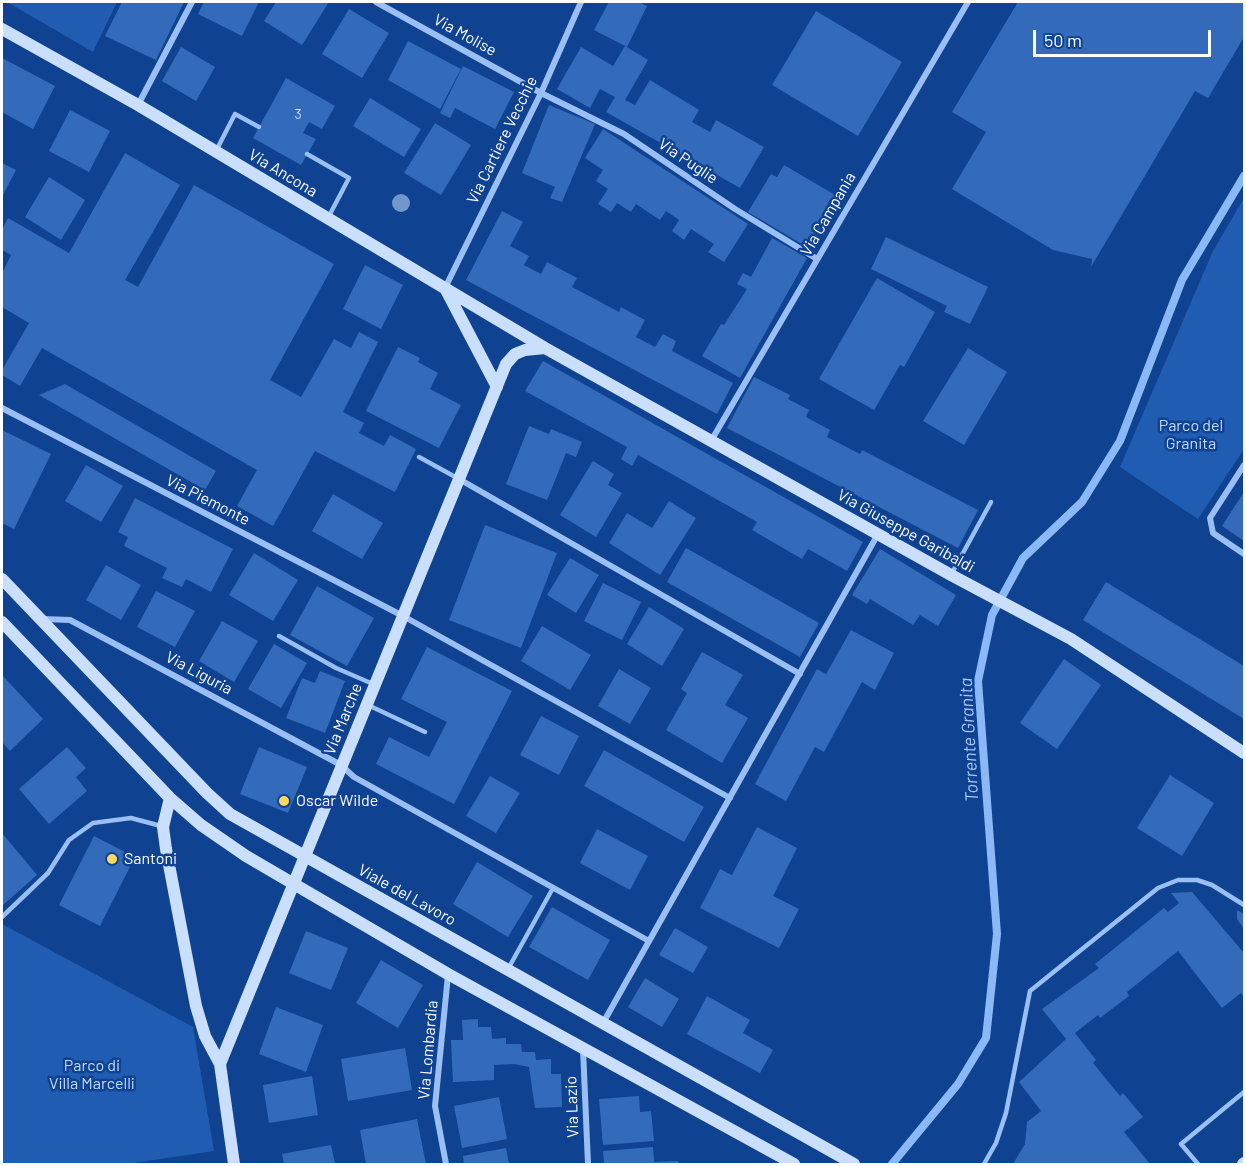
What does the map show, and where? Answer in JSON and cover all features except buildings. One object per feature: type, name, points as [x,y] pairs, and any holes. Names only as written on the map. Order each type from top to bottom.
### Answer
[{"type":"main road","name":"Via Ancona","points":[[2,29],[138,105],[545,348]]},
{"type":"main road","points":[[445,288],[497,387]]},
{"type":"main road","name":"Via Giuseppe Garibaldi","points":[[545,348],[969,585],[1071,639],[1245,753]]},
{"type":"main road","name":"Via Marche","points":[[220,1064],[506,364],[515,354],[525,350],[545,348]]},
{"type":"main road","name":"Viale del Lavoro","points":[[2,579],[222,807],[252,829],[854,1164]]},
{"type":"main road","points":[[2,622],[170,798],[201,825],[237,850],[448,974],[794,1164]]},
{"type":"main road","name":"Via Marche","points":[[170,798],[163,826],[196,1006],[205,1036],[220,1064],[234,1164]]},
{"type":"street","points":[[138,105],[192,2]]},
{"type":"street","name":"Via Molise","points":[[376,2],[541,93]]},
{"type":"street","name":"Via Cartiere Vecchie","points":[[445,288],[541,93],[581,2]]},
{"type":"street","name":"Via Campania","points":[[711,441],[968,2]]},
{"type":"street","name":"Via Puglie","points":[[541,93],[624,134],[735,209],[817,259]]},
{"type":"street","name":"Via Piemonte","points":[[2,408],[403,616],[730,798]]},
{"type":"street","points":[[1245,465],[1210,518],[1213,533],[1245,554]]},
{"type":"street","points":[[459,479],[800,674]]},
{"type":"street","points":[[602,1023],[878,534]]},
{"type":"street","name":"Via Liguria","points":[[39,619],[70,620],[341,765],[354,777],[649,941]]},
{"type":"street","name":"Via Lombardia","points":[[446,1164],[435,1106],[448,974]]},
{"type":"street","name":"Via Lazio","points":[[583,1048],[588,1164]]},
{"type":"lane","points":[[215,152],[235,114],[259,127]]},
{"type":"lane","points":[[307,154],[349,178],[328,218]]},
{"type":"lane","points":[[419,457],[459,479]]},
{"type":"lane","points":[[951,575],[991,502]]},
{"type":"lane","points":[[279,636],[336,668],[374,684]]},
{"type":"lane","points":[[366,704],[425,732]]},
{"type":"lane","points":[[2,917],[48,873],[69,840],[93,823],[131,818],[163,826]]},
{"type":"lane","points":[[984,1164],[996,1143],[1006,1113],[1030,991],[1158,888],[1178,880],[1197,880],[1212,885],[1245,905]]},
{"type":"lane","points":[[507,970],[553,888]]},
{"type":"lane","points":[[1198,1164],[1181,1144],[1245,1092]]},
{"type":"green space","points":[[7,2],[117,2],[93,52]]},
{"type":"green space","name":"Parco del Granita","points":[[1244,198],[1244,449],[1198,519],[1120,467],[1213,251]]},
{"type":"green space","name":"Parco di Villa Marcelli","points":[[2,924],[193,1027],[214,1151],[127,1164],[2,1163]]},
{"type":"waterway","name":"Torrente Granita","points":[[892,1164],[958,1084],[986,1038],[997,934],[978,681],[992,615],[1023,558],[1082,502],[1120,441],[1182,280],[1244,176]]},
{"type":"place","name":"Oscar Wilde","points":[[284,801]]},
{"type":"place","name":"Santoni","points":[[112,859]]}]
